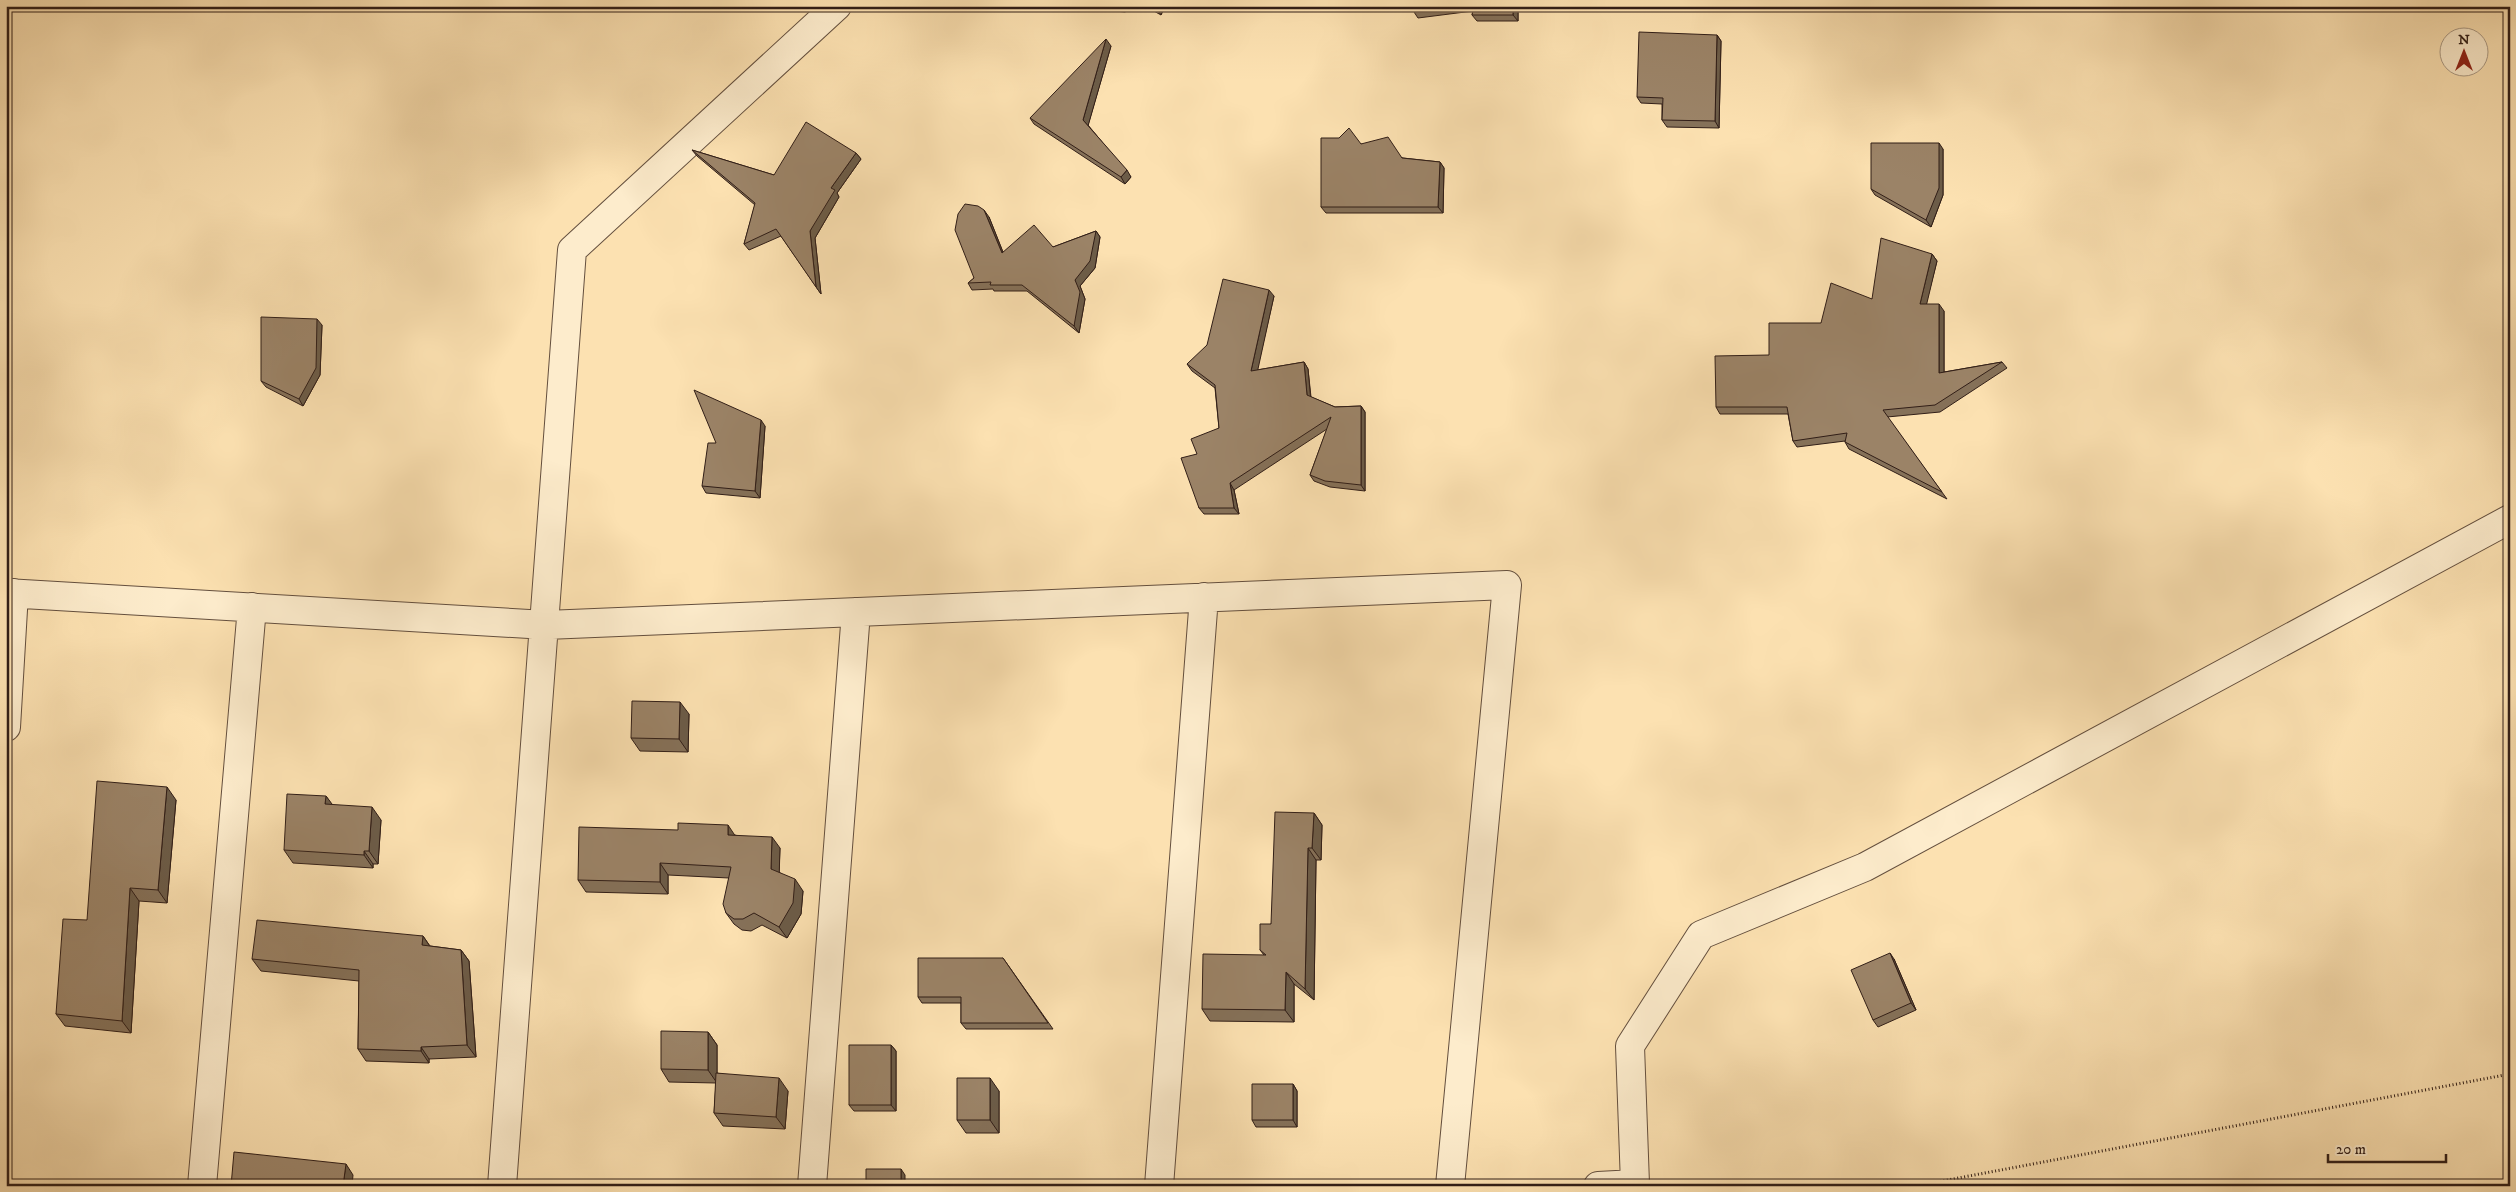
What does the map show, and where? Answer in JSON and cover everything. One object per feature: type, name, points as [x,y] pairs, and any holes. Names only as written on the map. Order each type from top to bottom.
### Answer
[{"type":"street","points":[[502,1186],[546,624],[572,250],[837,6]]},
{"type":"street","points":[[1598,1186],[1643,1185],[1630,1046],[1701,935],[1865,867],[2510,519]]},
{"type":"street","points":[[6,727],[10,593],[546,624],[1507,585],[1450,1186]]},
{"type":"street","points":[[1159,1186],[1204,597]]},
{"type":"street","points":[[202,1186],[252,607]]},
{"type":"street","points":[[812,1186],[856,612]]},
{"type":"path","points":[[1916,1186],[2510,1074]]},
{"type":"building","points":[[1412,6],[1457,6],[1414,12]]},
{"type":"building","points":[[1474,6],[1513,6],[1513,15],[1472,15]]},
{"type":"building","points":[[1639,32],[1717,35],[1715,121],[1662,120],[1663,98],[1637,97]]},
{"type":"building","points":[[1106,39],[1083,120],[1127,170],[1121,177],[1030,118]]},
{"type":"building","points":[[806,122],[856,153],[831,188],[835,190],[810,231],[816,287],[776,229],[744,244],[755,203],[692,150],[774,175]]},
{"type":"building","points":[[1349,128],[1361,144],[1388,137],[1402,158],[1440,162],[1438,207],[1321,207],[1321,138],[1339,138]]},
{"type":"building","points":[[1871,143],[1939,143],[1939,188],[1926,220],[1871,189]]},
{"type":"building","points":[[965,204],[978,206],[984,210],[1002,253],[1034,225],[1053,247],[1096,231],[1090,261],[1075,280],[1080,292],[1074,326],[1022,285],[990,285],[991,282],[968,283],[974,278],[955,230],[958,214]]},
{"type":"building","points":[[1881,238],[1932,254],[1920,304],[1939,304],[1939,373],[2002,362],[1935,405],[1883,410],[1942,492],[1845,442],[1847,433],[1793,441],[1787,407],[1716,407],[1715,356],[1769,355],[1769,323],[1821,323],[1831,283],[1872,299]]},
{"type":"building","points":[[1223,279],[1269,290],[1251,371],[1304,362],[1307,395],[1335,407],[1361,406],[1361,485],[1325,481],[1310,475],[1331,417],[1230,483],[1234,508],[1199,508],[1181,458],[1197,454],[1191,439],[1219,428],[1215,385],[1187,364],[1207,345]]},
{"type":"building","points":[[261,317],[317,319],[316,368],[299,399],[261,381]]},
{"type":"building","points":[[694,390],[761,420],[755,491],[702,486],[708,443],[716,443]]},
{"type":"building","points":[[632,701],[680,702],[679,739],[631,738]]},
{"type":"building","points":[[97,781],[167,787],[158,890],[130,888],[122,1021],[56,1014],[63,919],[87,920]]},
{"type":"building","points":[[287,794],[326,796],[325,804],[372,807],[369,851],[364,851],[364,855],[284,850]]},
{"type":"building","points":[[1275,812],[1314,813],[1312,848],[1308,848],[1305,989],[1286,972],[1285,1010],[1202,1009],[1203,954],[1266,955],[1260,950],[1260,924],[1271,924]]},
{"type":"building","points":[[678,823],[728,825],[728,835],[772,837],[771,869],[795,879],[793,903],[779,927],[754,913],[743,919],[734,919],[726,913],[723,904],[731,867],[660,863],[660,882],[578,880],[579,827],[678,830]]},
{"type":"building","points":[[257,920],[423,936],[422,945],[461,950],[467,1045],[421,1047],[421,1051],[358,1049],[359,970],[252,959]]},
{"type":"building","points":[[1890,953],[1911,1003],[1873,1020],[1851,970]]},
{"type":"building","points":[[918,958],[1003,958],[1048,1023],[961,1023],[961,997],[918,997]]},
{"type":"building","points":[[661,1031],[708,1032],[708,1070],[661,1069]]},
{"type":"building","points":[[849,1045],[891,1045],[891,1105],[849,1105]]},
{"type":"building","points":[[716,1073],[779,1078],[776,1117],[714,1113]]},
{"type":"building","points":[[957,1078],[990,1078],[990,1120],[957,1120]]},
{"type":"building","points":[[1252,1084],[1293,1084],[1293,1120],[1252,1120]]},
{"type":"building","points":[[234,1152],[346,1164],[343,1186],[231,1186]]},
{"type":"building","points":[[866,1169],[901,1169],[901,1184],[900,1186],[866,1186]]},
{"type":"building","points":[[900,1184],[971,1184],[971,1186],[900,1186]]}]
